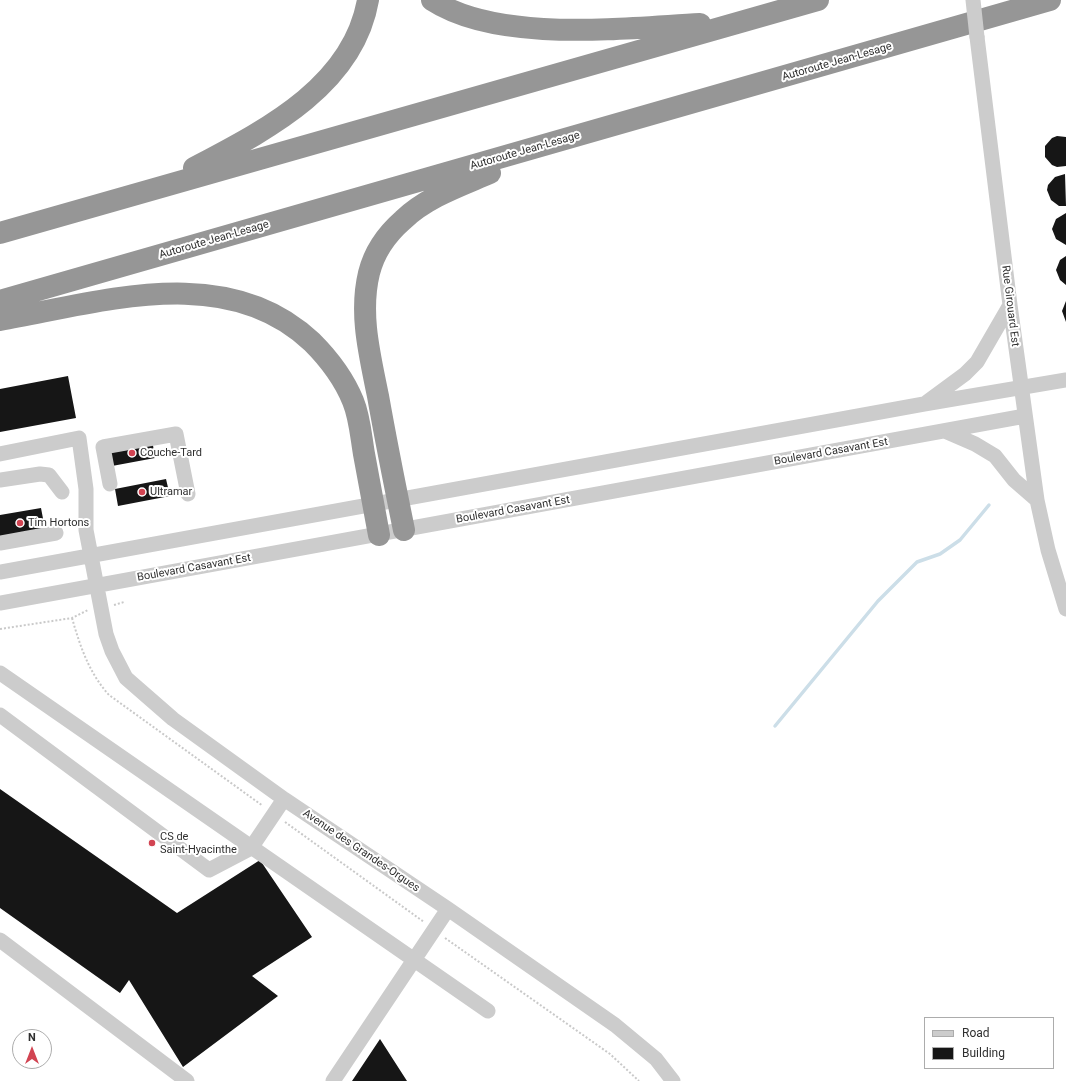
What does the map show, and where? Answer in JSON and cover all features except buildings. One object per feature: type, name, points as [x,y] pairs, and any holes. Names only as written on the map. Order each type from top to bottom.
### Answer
[{"type":"highway","points":[[154,189],[255,135],[291,110],[314,91],[335,70],[351,47],[362,22],[368,0]]},
{"type":"highway","points":[[432,0],[468,18],[514,26],[603,29],[739,22]]},
{"type":"highway","points":[[0,233],[818,0]]},
{"type":"highway","name":"Autoroute Jean-Lesage","points":[[0,301],[1050,0]]},
{"type":"highway","points":[[404,530],[365,321],[367,284],[373,261],[394,229],[421,206],[438,196],[560,141]]},
{"type":"highway","points":[[0,320],[113,300],[175,293],[228,298],[266,311],[283,320],[308,338],[330,362],[343,380],[354,402],[359,419],[379,535]]},
{"type":"street","name":"Rue Girouard Est","points":[[973,0],[1010,305],[1037,500],[1048,550],[1066,610]]},
{"type":"street","points":[[924,404],[965,374],[977,362],[1010,305]]},
{"type":"street","points":[[0,572],[924,404],[1066,380]]},
{"type":"street","name":"Boulevard Casavant Est","points":[[0,603],[1025,416]]},
{"type":"street","points":[[945,431],[975,444],[995,456],[1014,480],[1037,500]]},
{"type":"street","points":[[110,484],[103,447],[176,434],[188,494]]},
{"type":"street","name":"Avenue des Grandes-Orgues","points":[[0,454],[79,438],[86,489],[86,530],[91,556],[108,640],[126,678],[173,720],[284,799],[448,909],[615,1025],[656,1060],[673,1081]]},
{"type":"street","points":[[0,480],[40,474],[49,475],[62,492]]},
{"type":"street","points":[[0,543],[56,533]]},
{"type":"street","points":[[0,673],[488,1011]]},
{"type":"street","points":[[0,715],[209,870],[252,848],[284,799]]},
{"type":"street","points":[[332,1081],[415,961],[448,909]]},
{"type":"street","points":[[0,940],[187,1081]]},
{"type":"path","points":[[0,629],[72,618],[84,611]]},
{"type":"path","name":"Avenue des Grandes-Orgues","points":[[72,618],[83,654],[98,682],[109,695],[610,1054],[639,1081]]},
{"type":"waterway","points":[[775,726],[878,601],[917,562],[940,554],[960,540],[989,505]]},
{"type":"place","name":"Couche-Tard","points":[[132,453]]},
{"type":"place","name":"Ultramar","points":[[142,492]]},
{"type":"place","name":"Tim Hortons","points":[[20,523]]},
{"type":"place","name":"CS de Saint-Hyacinthe","points":[[152,843]]}]
